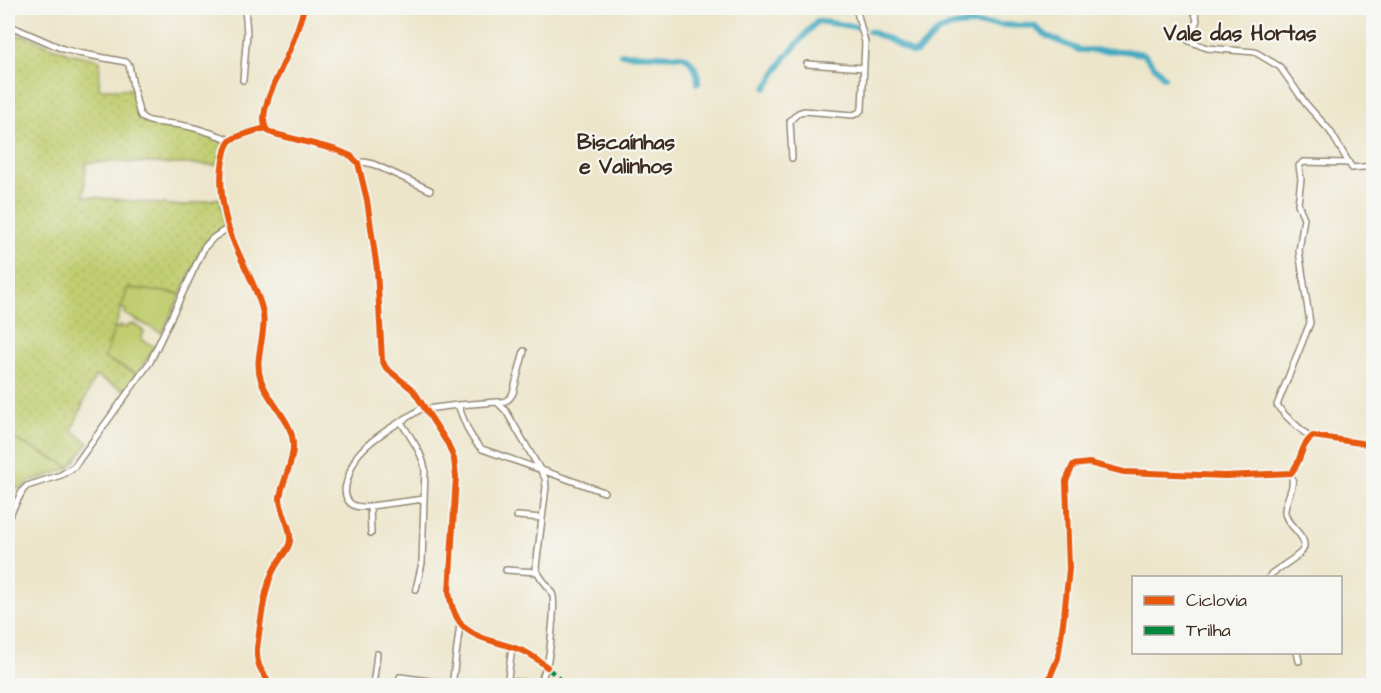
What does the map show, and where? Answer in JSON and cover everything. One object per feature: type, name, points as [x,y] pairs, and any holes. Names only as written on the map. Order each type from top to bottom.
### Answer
[{"type":"street","points":[[243,80],[247,33],[245,8]]},
{"type":"street","points":[[304,8],[268,100],[264,117],[266,128],[274,134],[338,150],[351,156],[358,163],[367,200],[376,260],[382,360],[386,368],[413,390],[448,444],[456,468],[449,592],[455,615],[468,631],[526,652],[547,666]]},
{"type":"street","points":[[792,158],[790,121],[798,113],[804,111],[846,116],[858,113],[862,109],[865,42],[856,8]]},
{"type":"street","points":[[1193,8],[1197,20],[1189,41],[1207,48],[1255,52],[1280,67],[1306,104],[1330,131],[1352,168],[1374,166]]},
{"type":"street","points":[[8,25],[63,49],[126,62],[129,65],[139,111],[143,117],[151,121],[183,124],[231,140]]},
{"type":"street","points":[[811,57],[809,64],[864,68]]},
{"type":"street","points":[[266,128],[231,140],[226,146],[221,177],[228,228],[263,313],[264,327],[259,363],[261,384],[290,428],[294,444],[280,500],[290,540],[268,584],[256,658],[258,668],[272,686]]},
{"type":"street","points":[[1310,438],[1277,405],[1310,323],[1299,251],[1304,219],[1298,204],[1301,179],[1299,166],[1303,162],[1349,163]]},
{"type":"street","points":[[358,163],[373,164],[430,190]]},
{"type":"street","points":[[8,518],[27,486],[61,475],[74,467],[150,362],[204,248],[213,238],[228,228]]},
{"type":"street","points":[[424,499],[355,507],[349,503],[345,486],[356,458],[365,447],[425,408],[510,399],[524,351]]},
{"type":"street","points":[[497,402],[506,411],[545,478],[546,487],[536,567],[553,596],[547,666],[540,685],[507,683],[512,647]]},
{"type":"street","points":[[458,405],[475,443],[482,448],[604,492]]},
{"type":"street","points":[[401,422],[424,462],[425,469],[422,563],[416,589]]},
{"type":"street","points":[[1046,686],[1058,658],[1069,569],[1066,481],[1073,465],[1089,463],[1124,471],[1226,476],[1291,473],[1298,466],[1305,442],[1312,436],[1374,445]]},
{"type":"street","points":[[1270,576],[1302,551],[1304,544],[1302,537],[1285,517],[1285,509],[1294,480],[1291,473]]},
{"type":"street","points":[[370,506],[371,533]]},
{"type":"street","points":[[517,516],[542,518]]},
{"type":"street","points":[[506,570],[537,572]]},
{"type":"street","points":[[400,677],[452,685],[460,624]]},
{"type":"street","points":[[373,686],[377,654]]},
{"type":"street","points":[[1297,654],[1299,662]]},
{"type":"green space","points":[[8,28],[19,33],[21,37],[23,35],[68,53],[100,60],[99,89],[133,89],[140,121],[159,126],[188,128],[224,143],[217,165],[86,163],[84,196],[182,206],[220,198],[224,225],[204,243],[181,294],[128,288],[105,358],[137,374],[126,391],[95,376],[72,430],[89,443],[70,467],[8,436]]},
{"type":"green space","points":[[128,288],[181,294],[162,333],[124,314],[126,310],[121,308]]},
{"type":"green space","points":[[133,324],[144,332],[141,339],[155,347],[137,374],[104,358],[115,327],[119,329],[120,325],[127,328]]},
{"type":"green space","points":[[8,436],[70,467],[31,481],[22,488],[8,489]]},
{"type":"waterway","points":[[766,88],[785,58],[817,21],[857,27]]},
{"type":"waterway","points":[[869,31],[912,53],[917,52],[939,31],[952,26],[968,24],[1034,26],[1047,36],[1079,50],[1144,54],[1164,77]]},
{"type":"waterway","points":[[621,54],[683,56],[694,67],[698,83]]},
{"type":"marked path","points":[[547,667],[566,686]]},
{"type":"cycle path","points":[[304,8],[291,46],[268,99],[264,118],[266,128],[273,134],[337,150],[351,156],[358,163],[367,200],[377,269],[382,360],[386,368],[413,390],[448,444],[454,459],[456,477],[449,592],[453,608],[458,620],[474,634],[526,652],[547,667]]},
{"type":"cycle path","points":[[266,128],[244,134],[229,142],[221,178],[228,225],[258,295],[263,313],[258,363],[261,380],[285,419],[293,444],[292,457],[280,497],[290,541],[269,582],[257,648],[259,664],[272,686]]},
{"type":"cycle path","points":[[1046,686],[1058,658],[1064,616],[1069,569],[1066,481],[1073,465],[1089,463],[1124,472],[1225,476],[1291,473],[1298,463],[1305,444],[1313,436],[1374,445]]},
{"type":"district","name":"Vale das Hortas","points":[[1240,33]]},
{"type":"district","name":"Biscaínhas e Valinhos","points":[[626,154]]}]
